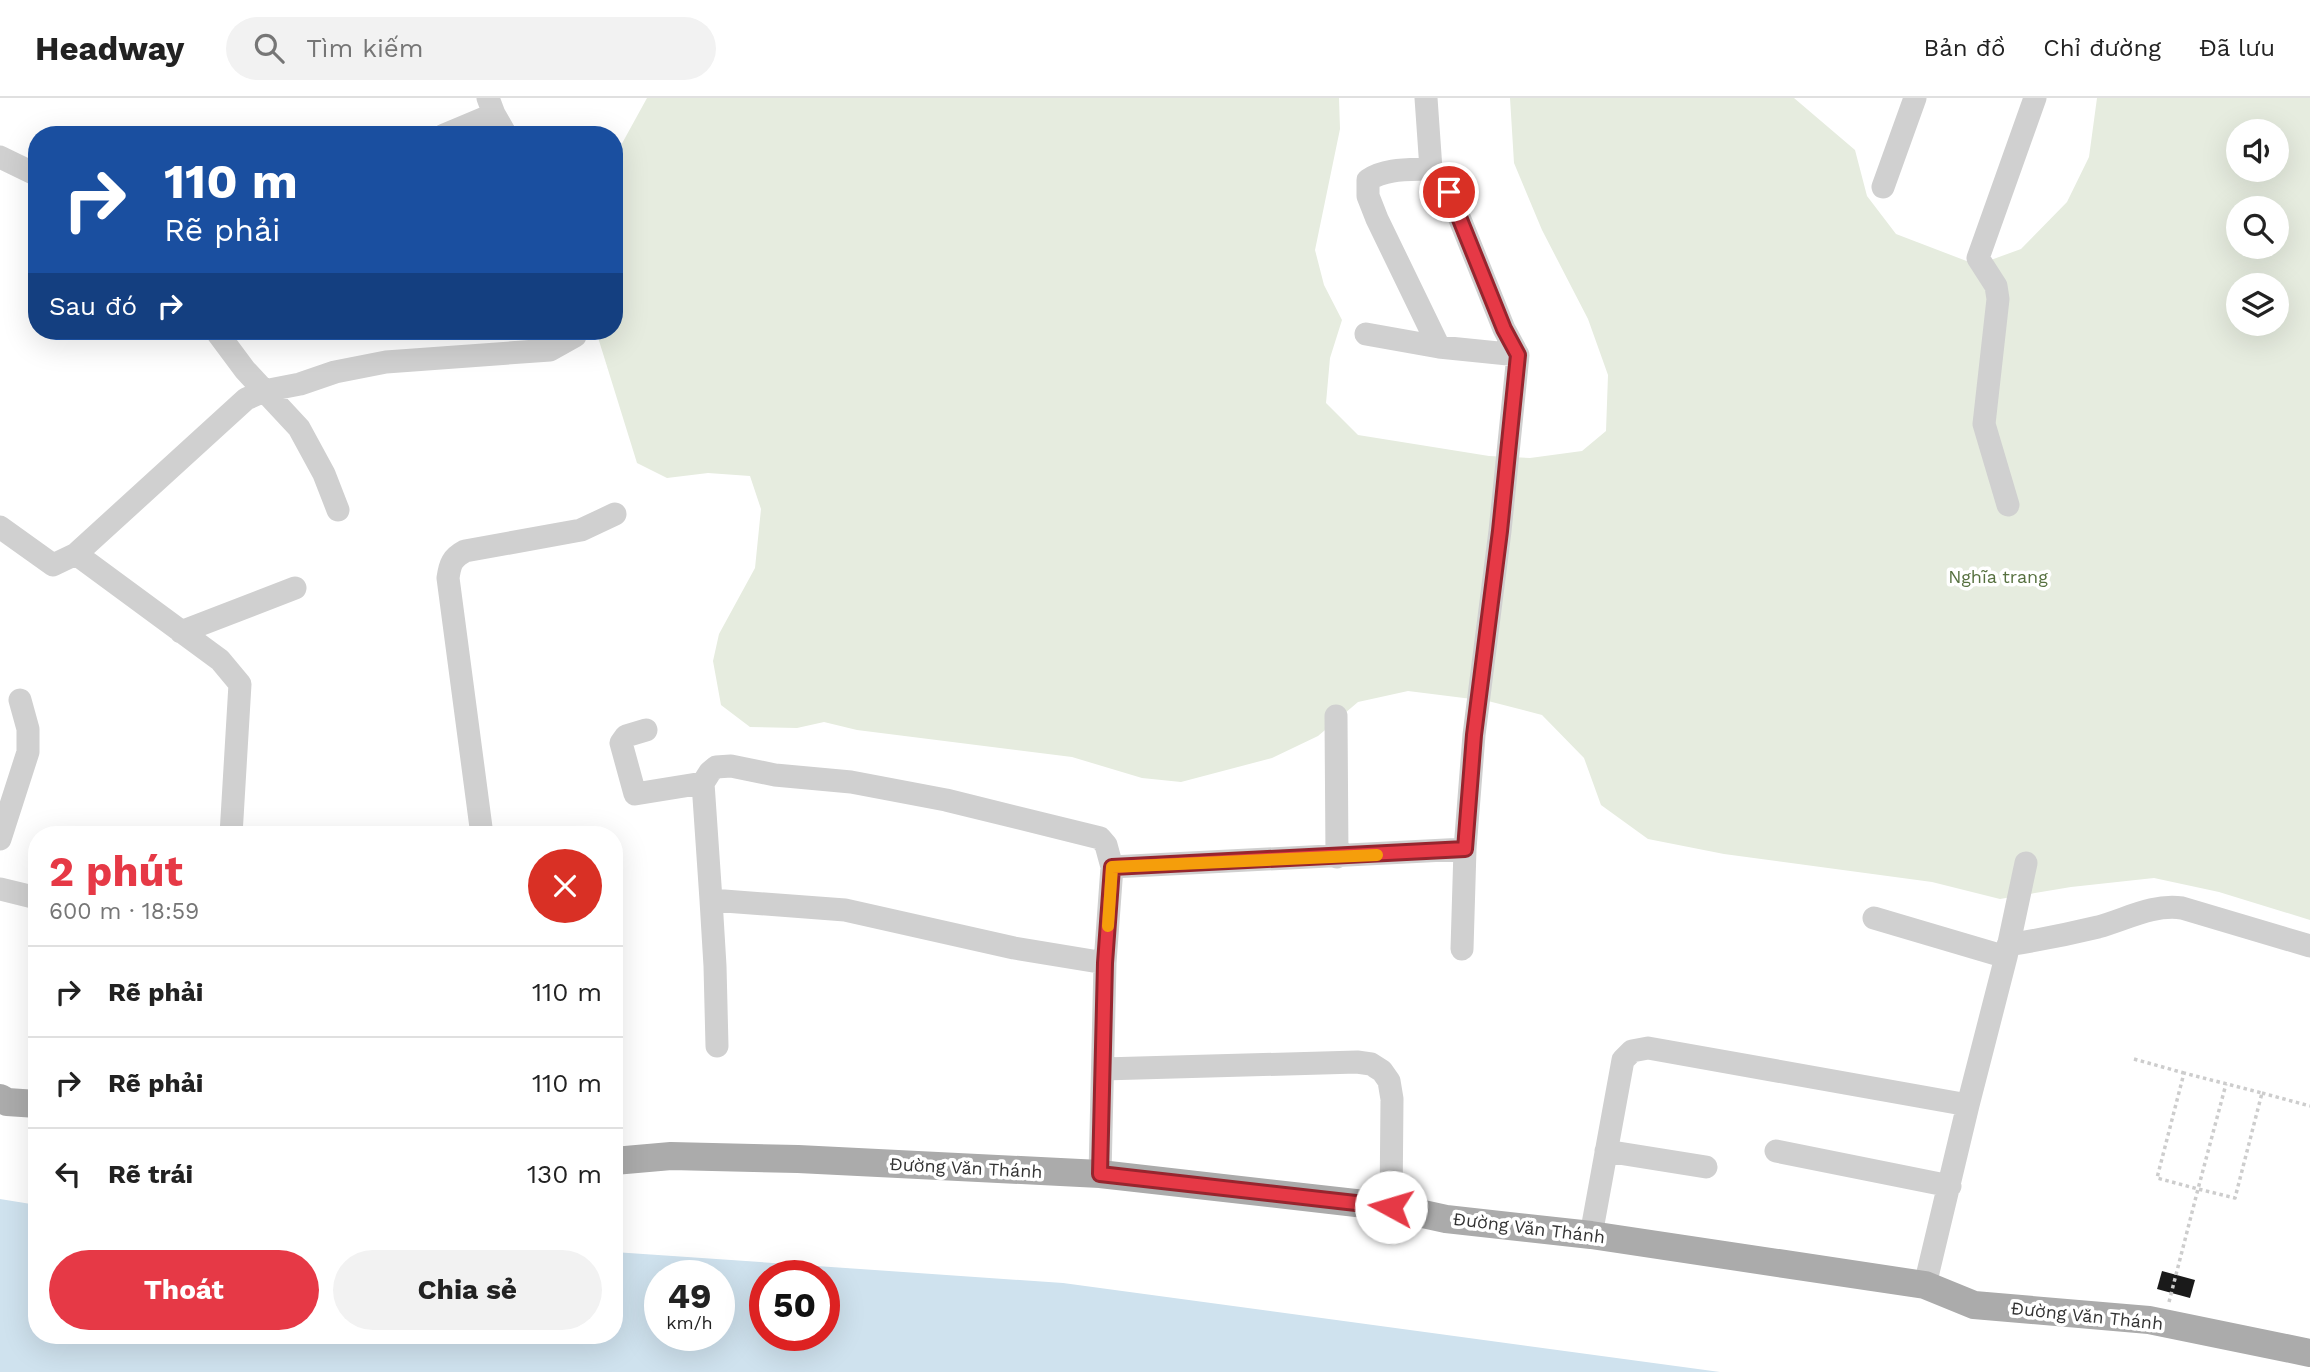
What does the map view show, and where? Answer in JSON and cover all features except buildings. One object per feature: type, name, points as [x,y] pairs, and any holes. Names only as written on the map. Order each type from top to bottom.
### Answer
[{"type":"main road","points":[[0,1098],[7,1102],[28,1103]]},
{"type":"main road","name":"Đường Văn Thánh","points":[[623,1160],[671,1156],[785,1158],[1100,1174],[1391,1207],[1446,1219],[1591,1235],[1925,1286],[1974,1305],[2163,1323],[2310,1353]]},
{"type":"street","points":[[1426,98],[1431,169],[1449,192],[1504,329],[1518,355],[1500,531],[1474,735],[1465,849],[1462,949]]},
{"type":"street","points":[[1883,187],[1915,98]]},
{"type":"street","points":[[2008,505],[1984,424],[1998,299],[1990,272],[1978,258],[2035,98]]},
{"type":"street","points":[[459,126],[491,106],[501,126]]},
{"type":"street","points":[[0,157],[28,171]]},
{"type":"street","points":[[1431,169],[1376,174],[1367,184],[1368,196],[1377,219],[1439,347]]},
{"type":"street","points":[[1366,334],[1439,347],[1518,355]]},
{"type":"street","points":[[223,340],[245,370],[299,428],[324,474],[338,510]]},
{"type":"street","points":[[0,527],[53,565],[76,554],[246,399],[264,391],[386,362],[550,350],[568,340]]},
{"type":"street","points":[[481,826],[448,578],[450,564],[455,556],[465,551],[581,530],[615,514]]},
{"type":"street","points":[[76,554],[220,660],[240,684],[232,826]]},
{"type":"street","points":[[181,632],[295,588]]},
{"type":"street","points":[[0,839],[28,752],[28,729],[20,700]]},
{"type":"street","points":[[1336,716],[1337,857]]},
{"type":"street","points":[[646,730],[626,736],[621,743],[635,794],[704,783]]},
{"type":"street","points":[[717,1046],[704,783],[716,767],[731,766],[775,775],[851,782],[933,797],[1088,833],[1100,838],[1105,845],[1112,867],[1105,963],[1100,1174]]},
{"type":"street","points":[[1112,867],[1465,849]]},
{"type":"street","points":[[1925,1286],[2026,863]]},
{"type":"street","points":[[0,889],[28,896]]},
{"type":"street","points":[[711,900],[845,911],[1014,948],[1105,963]]},
{"type":"street","points":[[1874,918],[2007,951],[2168,906],[2310,946]]},
{"type":"street","points":[[1591,1235],[1623,1060],[1632,1051],[1648,1048],[1968,1105]]},
{"type":"street","points":[[1103,1069],[1315,1062],[1371,1064],[1382,1071],[1389,1081],[1392,1099],[1391,1207]]},
{"type":"street","points":[[1606,1151],[1706,1167]]},
{"type":"street","points":[[1776,1151],[1950,1186]]},
{"type":"path","points":[[2134,1059],[2310,1106]]},
{"type":"path","points":[[2184,1073],[2157,1178],[2198,1189],[2235,1198],[2262,1093]]},
{"type":"path","points":[[2163,1323],[2226,1084]]},
{"type":"green space","name":"Nghĩa trang","points":[[647,98],[1339,98],[1340,129],[1315,250],[1324,285],[1342,320],[1330,358],[1326,403],[1358,435],[1489,456],[1530,458],[1582,451],[1606,431],[1608,375],[1588,319],[1542,230],[1514,163],[1510,98],[1794,98],[1855,150],[1867,196],[1896,234],[1977,265],[2021,249],[2067,202],[2089,157],[2097,98],[2310,98],[2310,920],[2219,892],[2154,878],[2071,887],[2000,899],[1932,882],[1724,854],[1648,839],[1601,805],[1584,758],[1542,715],[1488,701],[1408,691],[1358,702],[1318,736],[1272,758],[1181,782],[1142,778],[1072,757],[857,730],[824,722],[797,728],[750,727],[721,705],[713,661],[719,634],[755,568],[761,509],[750,476],[708,473],[667,478],[637,463],[599,340],[623,340],[623,142]]},
{"type":"water","points":[[0,1199],[28,1204],[28,1344],[623,1344],[623,1253],[730,1260],[644,1260],[644,1351],[735,1351],[735,1260],[749,1261],[749,1351],[840,1351],[840,1268],[1063,1283],[1720,1372],[0,1372]]},
{"type":"slow traffic","points":[[1108,926],[1112,867],[1377,855]]},
{"type":"route","points":[[1391,1207],[1100,1174],[1105,963],[1112,867],[1465,849],[1474,735],[1500,531],[1518,355],[1504,329],[1449,192]]}]
